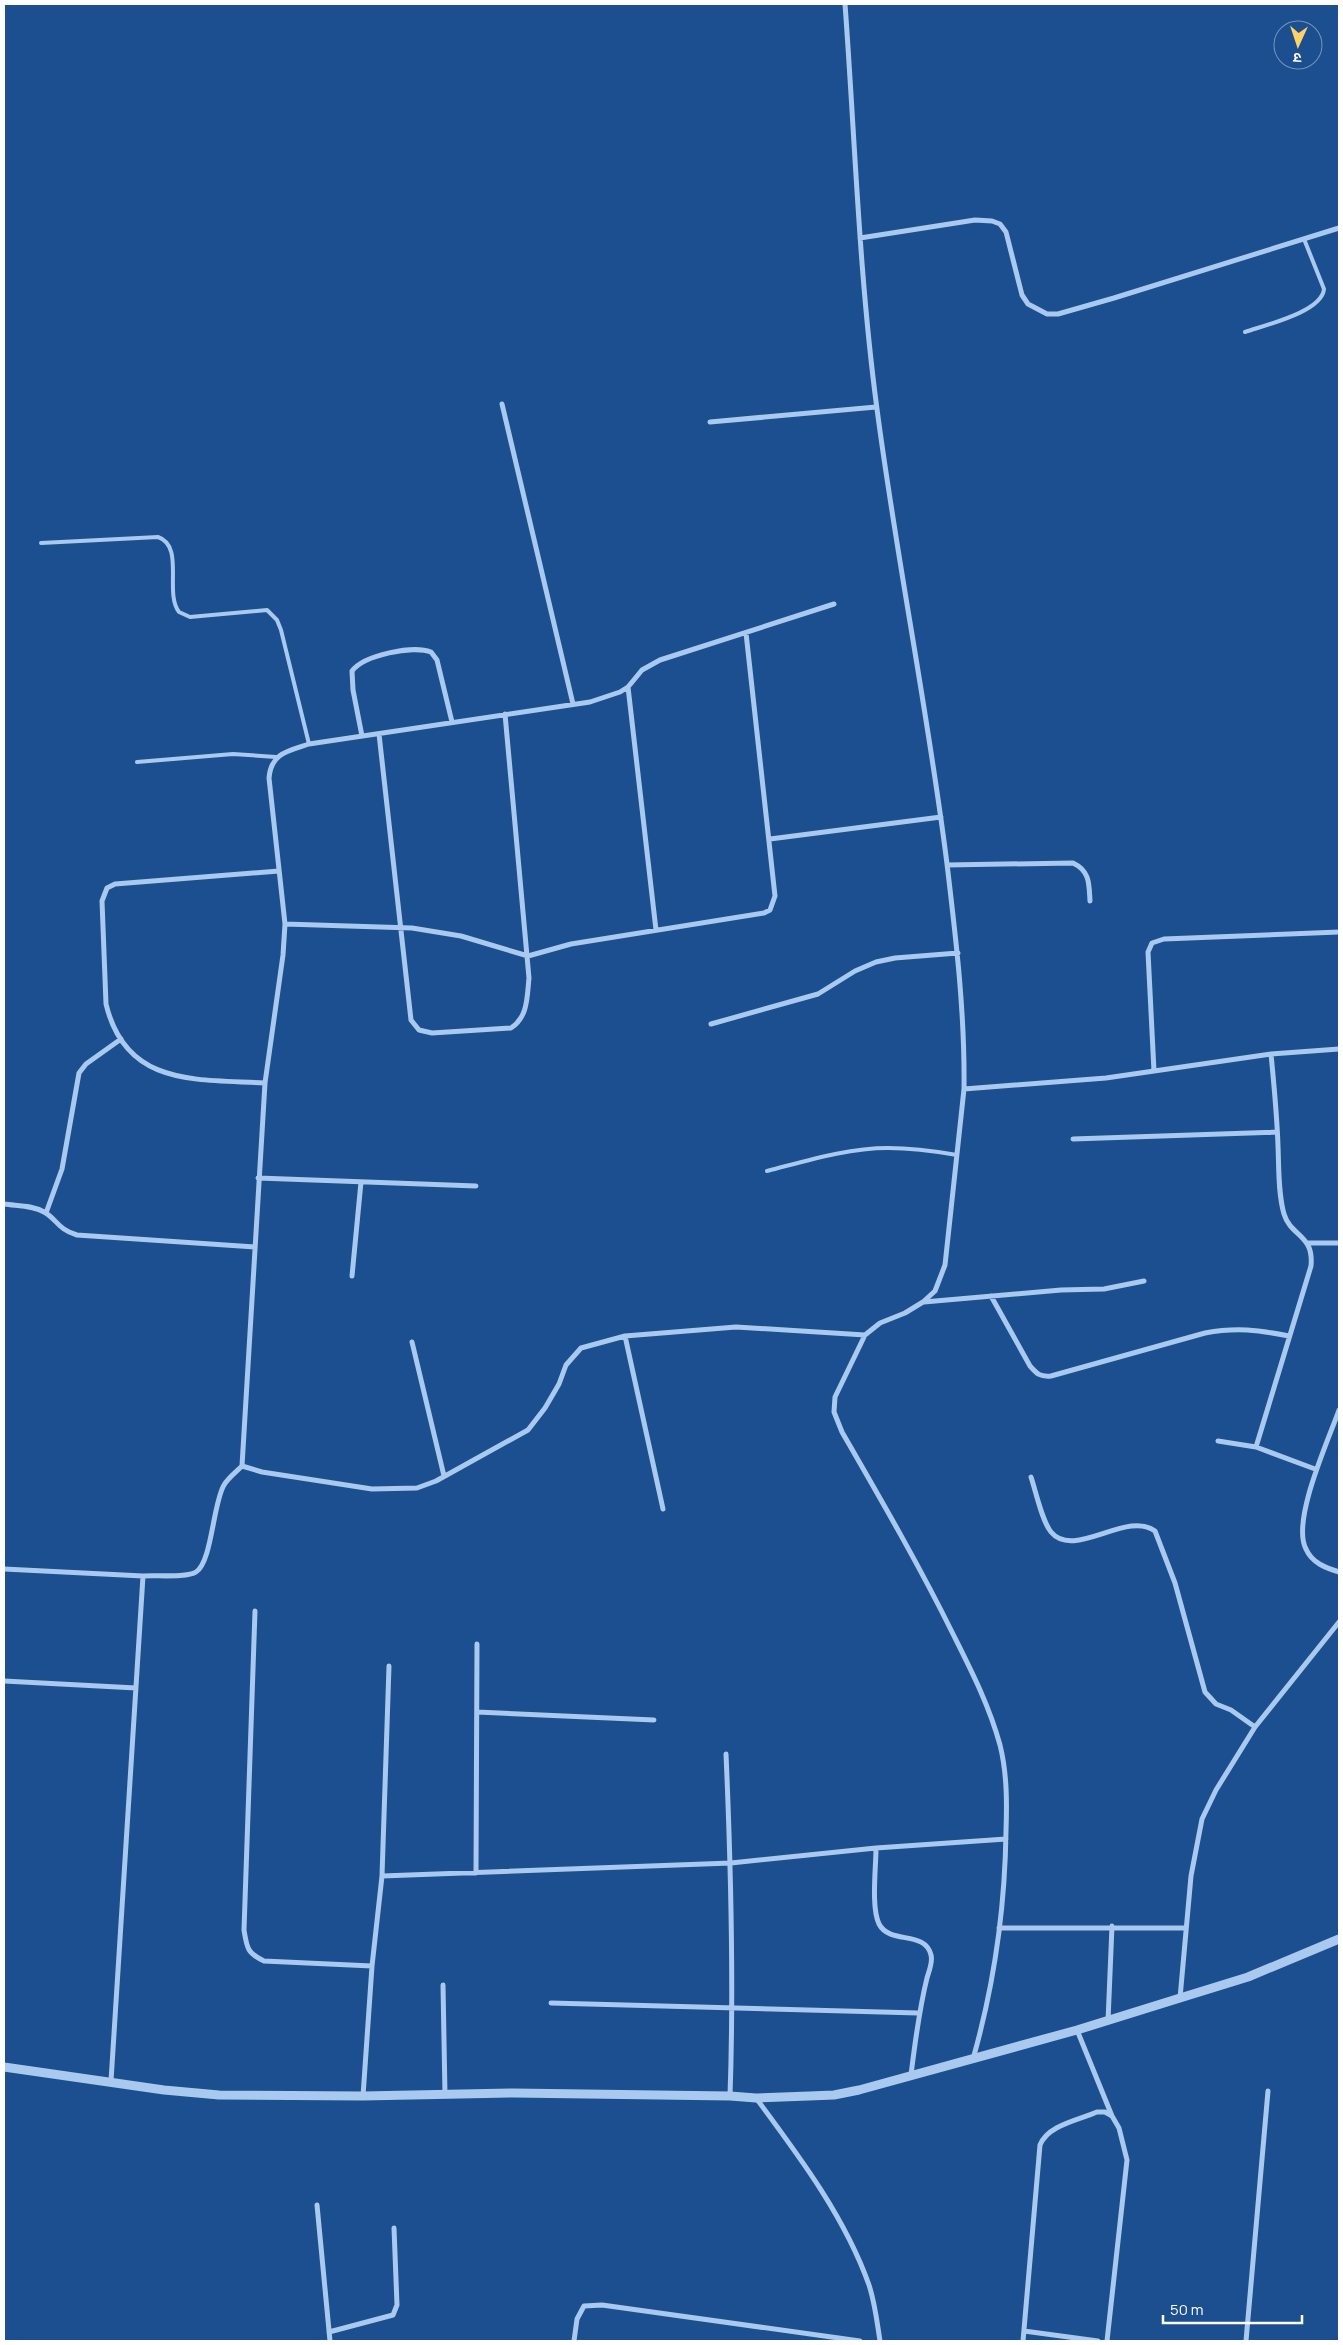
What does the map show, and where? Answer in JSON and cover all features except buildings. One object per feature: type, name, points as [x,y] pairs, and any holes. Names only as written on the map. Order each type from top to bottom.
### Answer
[{"type":"street","points":[[845,4],[860,238],[876,407],[941,817],[958,953],[964,1089],[945,1265],[935,1291],[923,1302],[905,1313],[880,1323],[865,1335],[835,1396],[834,1412],[842,1432],[935,1598],[982,1693],[1000,1745],[1007,1795],[1006,1868],[999,1928],[983,2023],[973,2059]]},
{"type":"street","points":[[860,238],[975,220],[992,221],[1000,224],[1006,232],[1019,285],[1028,304],[1047,314],[1058,314],[1339,228]]},
{"type":"street","points":[[502,404],[573,704]]},
{"type":"street","points":[[710,422],[876,407]]},
{"type":"street","points":[[4,1569],[143,1576],[195,1573],[200,1569],[206,1556],[223,1485],[242,1466],[265,1083],[283,955],[285,924],[269,778],[270,766],[276,757],[309,744],[573,704],[610,696],[628,687],[642,670],[660,660],[834,604]]},
{"type":"street","points":[[285,924],[400,927],[461,936],[528,956],[571,944],[764,913],[770,910],[775,896],[746,632]]},
{"type":"street","points":[[362,736],[353,690],[352,671],[364,661],[412,649],[431,652],[437,660],[452,722]]},
{"type":"street","points":[[628,687],[656,930]]},
{"type":"street","points":[[380,734],[411,1020],[419,1030],[432,1033],[511,1028],[520,1022],[524,1013],[529,978],[505,714]]},
{"type":"street","points":[[770,839],[941,817]]},
{"type":"street","points":[[947,865],[1073,863],[1079,866],[1089,879],[1090,901]]},
{"type":"street","points":[[265,1083],[192,1079],[159,1071],[143,1064],[130,1052],[110,1020],[106,1004],[102,901],[107,888],[115,884],[280,871]]},
{"type":"street","points":[[1154,1071],[1148,952],[1152,942],[1164,938],[1339,932]]},
{"type":"street","points":[[711,1024],[818,994],[855,970],[876,962],[895,958],[958,953]]},
{"type":"street","points":[[46,1212],[62,1169],[79,1072],[86,1064],[121,1039]]},
{"type":"street","points":[[964,1089],[1106,1078],[1271,1054],[1339,1049]]},
{"type":"street","points":[[1256,1447],[1311,1266],[1312,1255],[1307,1242],[1289,1225],[1284,1214],[1280,1189],[1271,1054]]},
{"type":"street","points":[[1072,1139],[1277,1132]]},
{"type":"street","points":[[258,1178],[476,1186]]},
{"type":"street","points":[[352,1276],[361,1182]]},
{"type":"street","points":[[4,1204],[34,1208],[46,1212],[66,1232],[76,1235],[255,1247]]},
{"type":"street","points":[[1307,1242],[1339,1243]]},
{"type":"street","points":[[923,1302],[1061,1290],[1104,1289],[1144,1281]]},
{"type":"street","points":[[991,1296],[1030,1366],[1038,1375],[1043,1377],[1228,1328],[1247,1328],[1289,1336]]},
{"type":"street","points":[[242,1466],[262,1472],[372,1489],[417,1488],[444,1476],[528,1430],[545,1408],[559,1384],[566,1366],[581,1348],[625,1336],[736,1328],[865,1335]]},
{"type":"street","points":[[625,1336],[663,1509]]},
{"type":"street","points":[[412,1342],[444,1476]]},
{"type":"street","points":[[1339,1410],[1315,1469],[1302,1534],[1305,1548],[1314,1561],[1339,1572]]},
{"type":"street","points":[[1218,1441],[1256,1447],[1315,1469]]},
{"type":"street","points":[[1031,1477],[1048,1528],[1058,1538],[1073,1541],[1140,1526],[1155,1531],[1175,1583],[1205,1692],[1209,1699],[1216,1704],[1231,1710],[1255,1727]]},
{"type":"street","points":[[111,2081],[143,1576]]},
{"type":"street","points":[[255,1611],[244,1930],[247,1948],[253,1956],[264,1961],[372,1966]]},
{"type":"street","points":[[1180,1998],[1193,1859],[1202,1819],[1216,1790],[1255,1727],[1339,1622]]},
{"type":"street","points":[[476,1873],[477,1644]]},
{"type":"street","points":[[363,2096],[372,1966],[382,1876],[389,1666]]},
{"type":"street","points":[[4,1681],[136,1688]]},
{"type":"street","points":[[477,1712],[654,1720]]},
{"type":"street","points":[[726,1754],[731,1863],[733,2009],[730,2096]]},
{"type":"street","points":[[382,1876],[731,1863],[876,1848],[1006,1839]]},
{"type":"street","points":[[876,1848],[876,1915],[880,1926],[888,1933],[920,1941],[928,1947],[932,1958],[918,2013],[911,2075]]},
{"type":"street","points":[[999,1928],[1112,1926],[1186,1928]]},
{"type":"street","points":[[1108,2021],[1112,1926]]},
{"type":"street","points":[[4,2066],[191,2094],[363,2096],[514,2093],[756,2098],[834,2095],[1108,2021],[1248,1976],[1339,1939]]},
{"type":"street","points":[[443,1985],[445,2095]]},
{"type":"street","points":[[551,2003],[918,2013]]},
{"type":"street","points":[[1077,2030],[1112,2116],[1119,2128],[1128,2160],[1107,2341]]},
{"type":"street","points":[[1246,2341],[1268,2091]]},
{"type":"street","points":[[756,2098],[792,2146],[847,2235],[869,2285],[880,2341]]},
{"type":"street","points":[[1023,2341],[1040,2145],[1050,2131],[1097,2112],[1105,2112],[1112,2116]]},
{"type":"street","points":[[318,2205],[330,2341]]},
{"type":"street","points":[[329,2332],[393,2315],[397,2305],[394,2228]]},
{"type":"street","points":[[574,2341],[576,2319],[584,2306],[602,2305],[860,2341]]},
{"type":"street","points":[[1024,2331],[1098,2341]]},
{"type":"lane","points":[[1245,332],[1310,308],[1323,295],[1324,289],[1304,239]]},
{"type":"lane","points":[[41,543],[158,537],[165,539],[171,549],[174,601],[179,612],[190,617],[267,610],[277,620],[281,630],[309,744]]},
{"type":"lane","points":[[137,762],[234,754],[276,757]]},
{"type":"lane","points":[[767,1171],[831,1155],[867,1150],[910,1148],[957,1155]]}]
